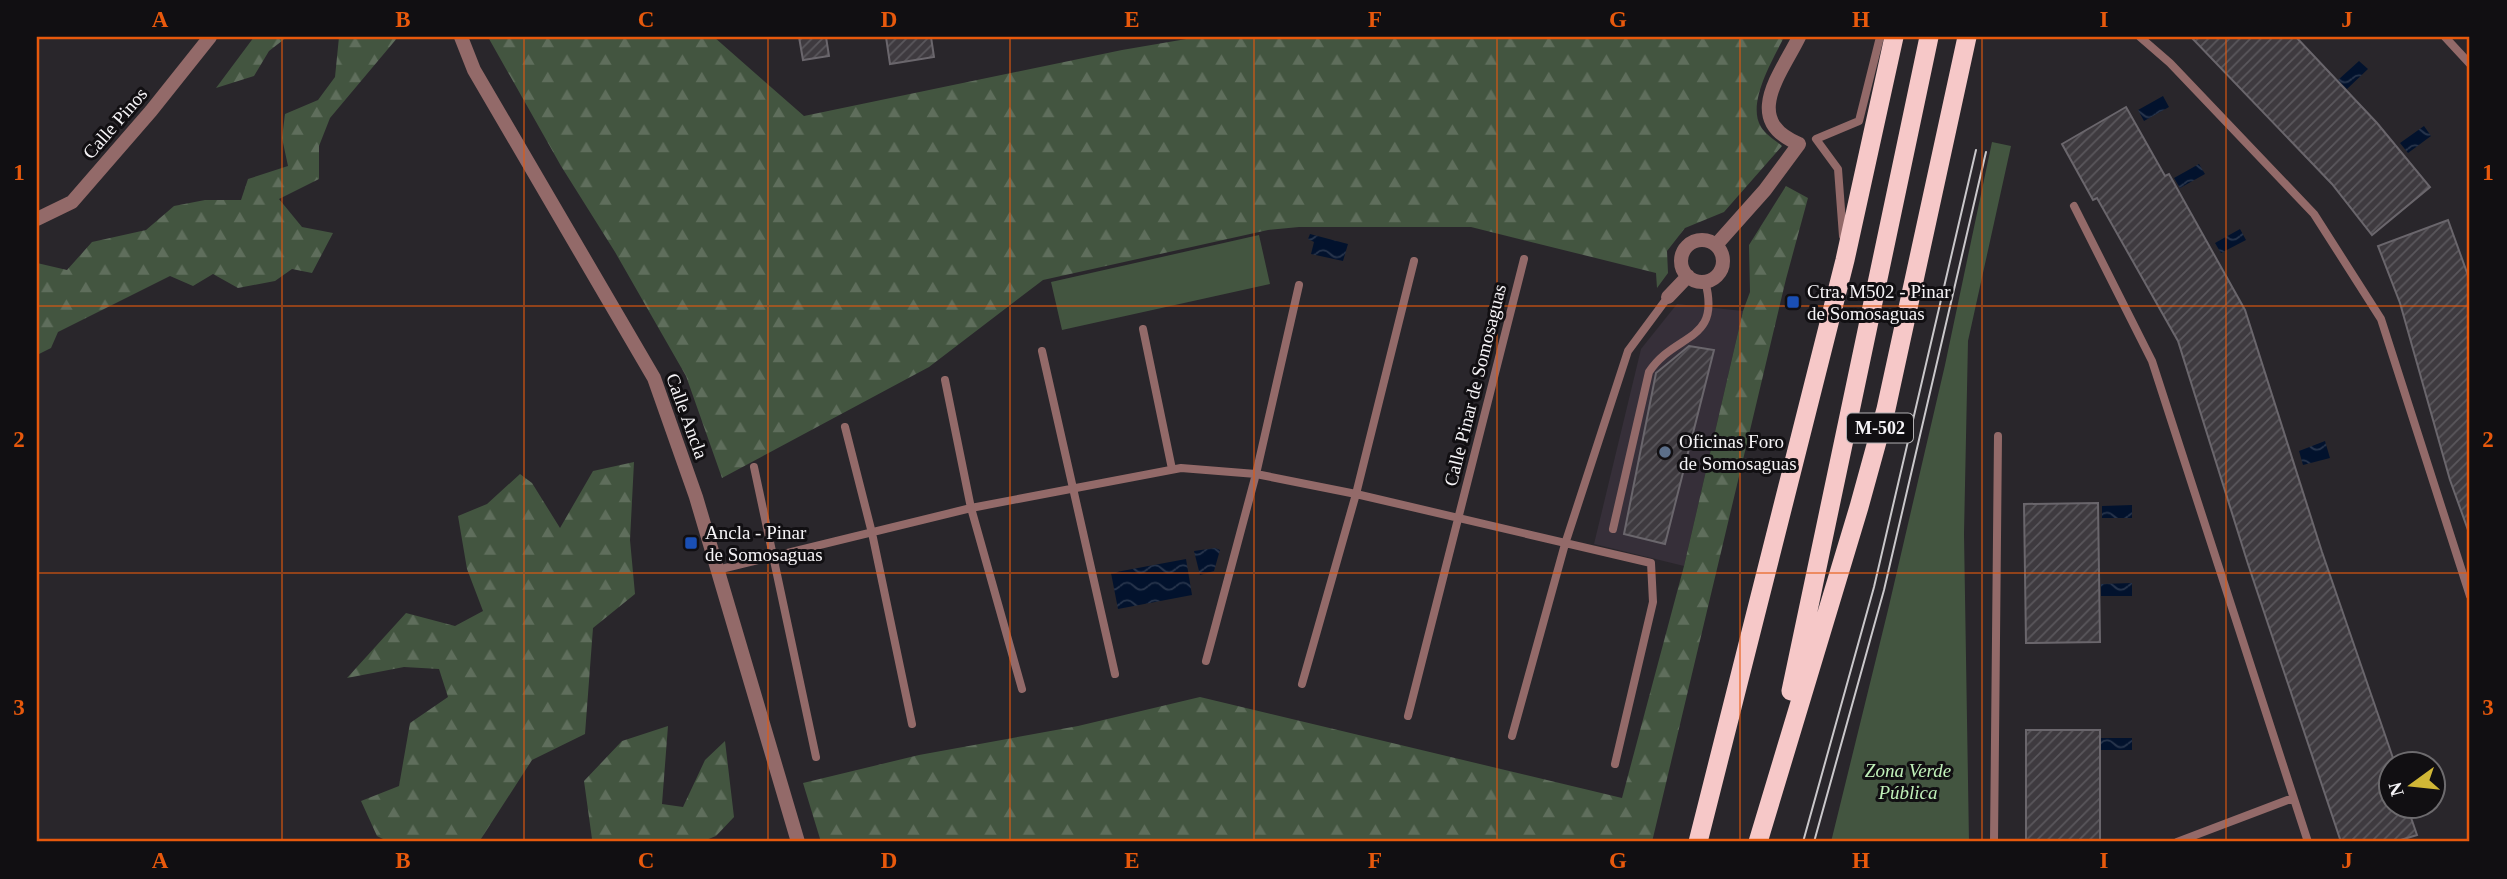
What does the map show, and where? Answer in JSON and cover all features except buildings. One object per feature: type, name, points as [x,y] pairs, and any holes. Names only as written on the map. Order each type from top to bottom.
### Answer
[{"type":"highway","points":[[1698,842],[1845,260],[1894,37]]},
{"type":"highway","name":"M-502","points":[[1766,812],[1929,37]]},
{"type":"highway","name":"M-502","points":[[1758,842],[1859,507],[1885,408],[1967,37]]},
{"type":"street","name":"Calle Pinos","points":[[37,219],[72,202],[151,111],[210,37]]},
{"type":"street","points":[[453,37],[463,42]]},
{"type":"street","points":[[1799,37],[1773,84],[1768,111],[1777,130],[1789,140],[1800,144]]},
{"type":"street","name":"Calle Ancla","points":[[463,42],[474,70],[654,378],[696,498],[798,842]]},
{"type":"street","points":[[1716,245],[1765,190],[1800,144],[1815,139]]},
{"type":"street","points":[[1702,240],[1716,245],[1723,257],[1722,267],[1717,275],[1705,281],[1688,276],[1681,263],[1688,245],[1702,240]]},
{"type":"street","points":[[1668,297],[1688,276]]},
{"type":"lane","points":[[1845,260],[1838,169],[1815,139],[1859,121],[1880,37]]},
{"type":"lane","points":[[2140,37],[2170,63],[2314,214],[2381,319],[2470,596]]},
{"type":"lane","points":[[2445,37],[2470,64]]},
{"type":"lane","points":[[2074,206],[2152,361],[2308,842]]},
{"type":"lane","name":"Calle Pinar de Somosaguas","points":[[1408,716],[1524,260]]},
{"type":"lane","points":[[1302,684],[1356,494],[1414,261]]},
{"type":"lane","points":[[1613,529],[1649,372],[1662,355],[1697,334],[1706,322],[1709,294],[1705,281]]},
{"type":"lane","points":[[1206,661],[1256,474],[1299,285]]},
{"type":"lane","points":[[1512,736],[1564,544],[1629,351],[1668,297]]},
{"type":"lane","points":[[1143,329],[1172,469]]},
{"type":"lane","points":[[1042,351],[1115,674]]},
{"type":"lane","points":[[945,380],[971,508],[1023,689]]},
{"type":"lane","points":[[845,426],[872,533],[912,723]]},
{"type":"lane","points":[[1994,842],[1998,436]]},
{"type":"lane","points":[[754,467],[816,757]]},
{"type":"lane","points":[[717,570],[971,508],[1172,469],[1256,474],[1356,494],[1651,563],[1653,602],[1615,764]]},
{"type":"lane","points":[[2176,842],[2293,799]]},
{"type":"shaded area","points":[[1677,304],[1743,311],[1684,566],[1594,544],[1641,349]]},
{"type":"green space","points":[[254,37],[287,37],[269,51],[254,76],[216,88]]},
{"type":"green space","points":[[339,37],[398,37],[330,118],[319,146],[319,179],[279,199],[302,227],[333,233],[312,273],[292,269],[275,281],[238,288],[213,274],[193,286],[170,276],[58,332],[51,348],[37,355],[37,263],[67,270],[92,242],[146,230],[174,206],[205,200],[241,200],[248,179],[288,166],[282,138],[285,114],[318,100],[335,77]]},
{"type":"green space","points":[[488,37],[714,37],[804,116],[1122,50],[1198,37],[1784,37],[1768,68],[1757,106],[1761,127],[1782,146],[1724,212],[1685,228],[1667,251],[1668,273],[1657,288],[1656,273],[1471,227],[1299,227],[1268,230],[1043,280],[929,367],[722,478],[686,376]]},
{"type":"green space","name":"Zona Verde Pública","points":[[1992,142],[2011,146],[1968,341],[1964,534],[1969,842],[1831,842],[1945,365]]},
{"type":"green space","points":[[1786,186],[1808,198],[1786,279],[1652,842],[821,842],[803,783],[919,755],[1078,726],[1200,697],[1622,798],[1684,566],[1743,311],[1750,292],[1749,245]]},
{"type":"green space","points":[[1259,235],[1270,284],[1062,330],[1051,282]]},
{"type":"green space","points":[[634,462],[630,540],[635,594],[593,628],[585,734],[532,760],[479,842],[389,842],[377,836],[361,801],[399,786],[410,723],[448,697],[439,669],[404,667],[347,678],[406,613],[455,626],[483,611],[467,569],[458,516],[487,504],[520,474],[532,483],[560,528],[593,471]]},
{"type":"green space","points":[[668,726],[662,804],[683,807],[705,760],[725,741],[734,817],[716,836],[701,842],[589,842],[592,839],[584,781],[622,741]]},
{"type":"water","points":[[2359,61],[2368,69],[2347,89],[2338,80]]},
{"type":"water","points":[[2163,96],[2169,107],[2144,121],[2138,110]]},
{"type":"water","points":[[2424,126],[2431,136],[2408,153],[2400,143]]},
{"type":"water","points":[[2199,164],[2205,174],[2180,188],[2174,178]]},
{"type":"water","points":[[2240,229],[2246,240],[2221,253],[2215,243]]},
{"type":"water","points":[[1310,234],[1348,244],[1343,261],[1311,254],[1314,242],[1308,239]]},
{"type":"water","points":[[2325,441],[2330,458],[2303,465],[2299,451]]},
{"type":"water","points":[[2132,505],[2132,518],[2102,518],[2102,506]]},
{"type":"water","points":[[1215,548],[1220,550],[1214,571],[1200,575],[1194,551]]},
{"type":"water","points":[[1186,559],[1192,595],[1118,609],[1111,573]]},
{"type":"water","points":[[2132,583],[2132,596],[2101,596],[2101,584]]},
{"type":"water","points":[[2101,738],[2132,738],[2132,750],[2101,750]]},
{"type":"tram line","points":[[1803,842],[1874,587],[1976,150]]},
{"type":"tram line","points":[[1814,842],[1884,590],[1986,152]]},
{"type":"place","name":"Ctra. M502 - Pinar de Somosaguas","points":[[1793,302]]},
{"type":"place","name":"Oficinas Foro de Somosaguas","points":[[1665,452]]},
{"type":"place","name":"Ancla - Pinar de Somosaguas","points":[[691,543]]}]
